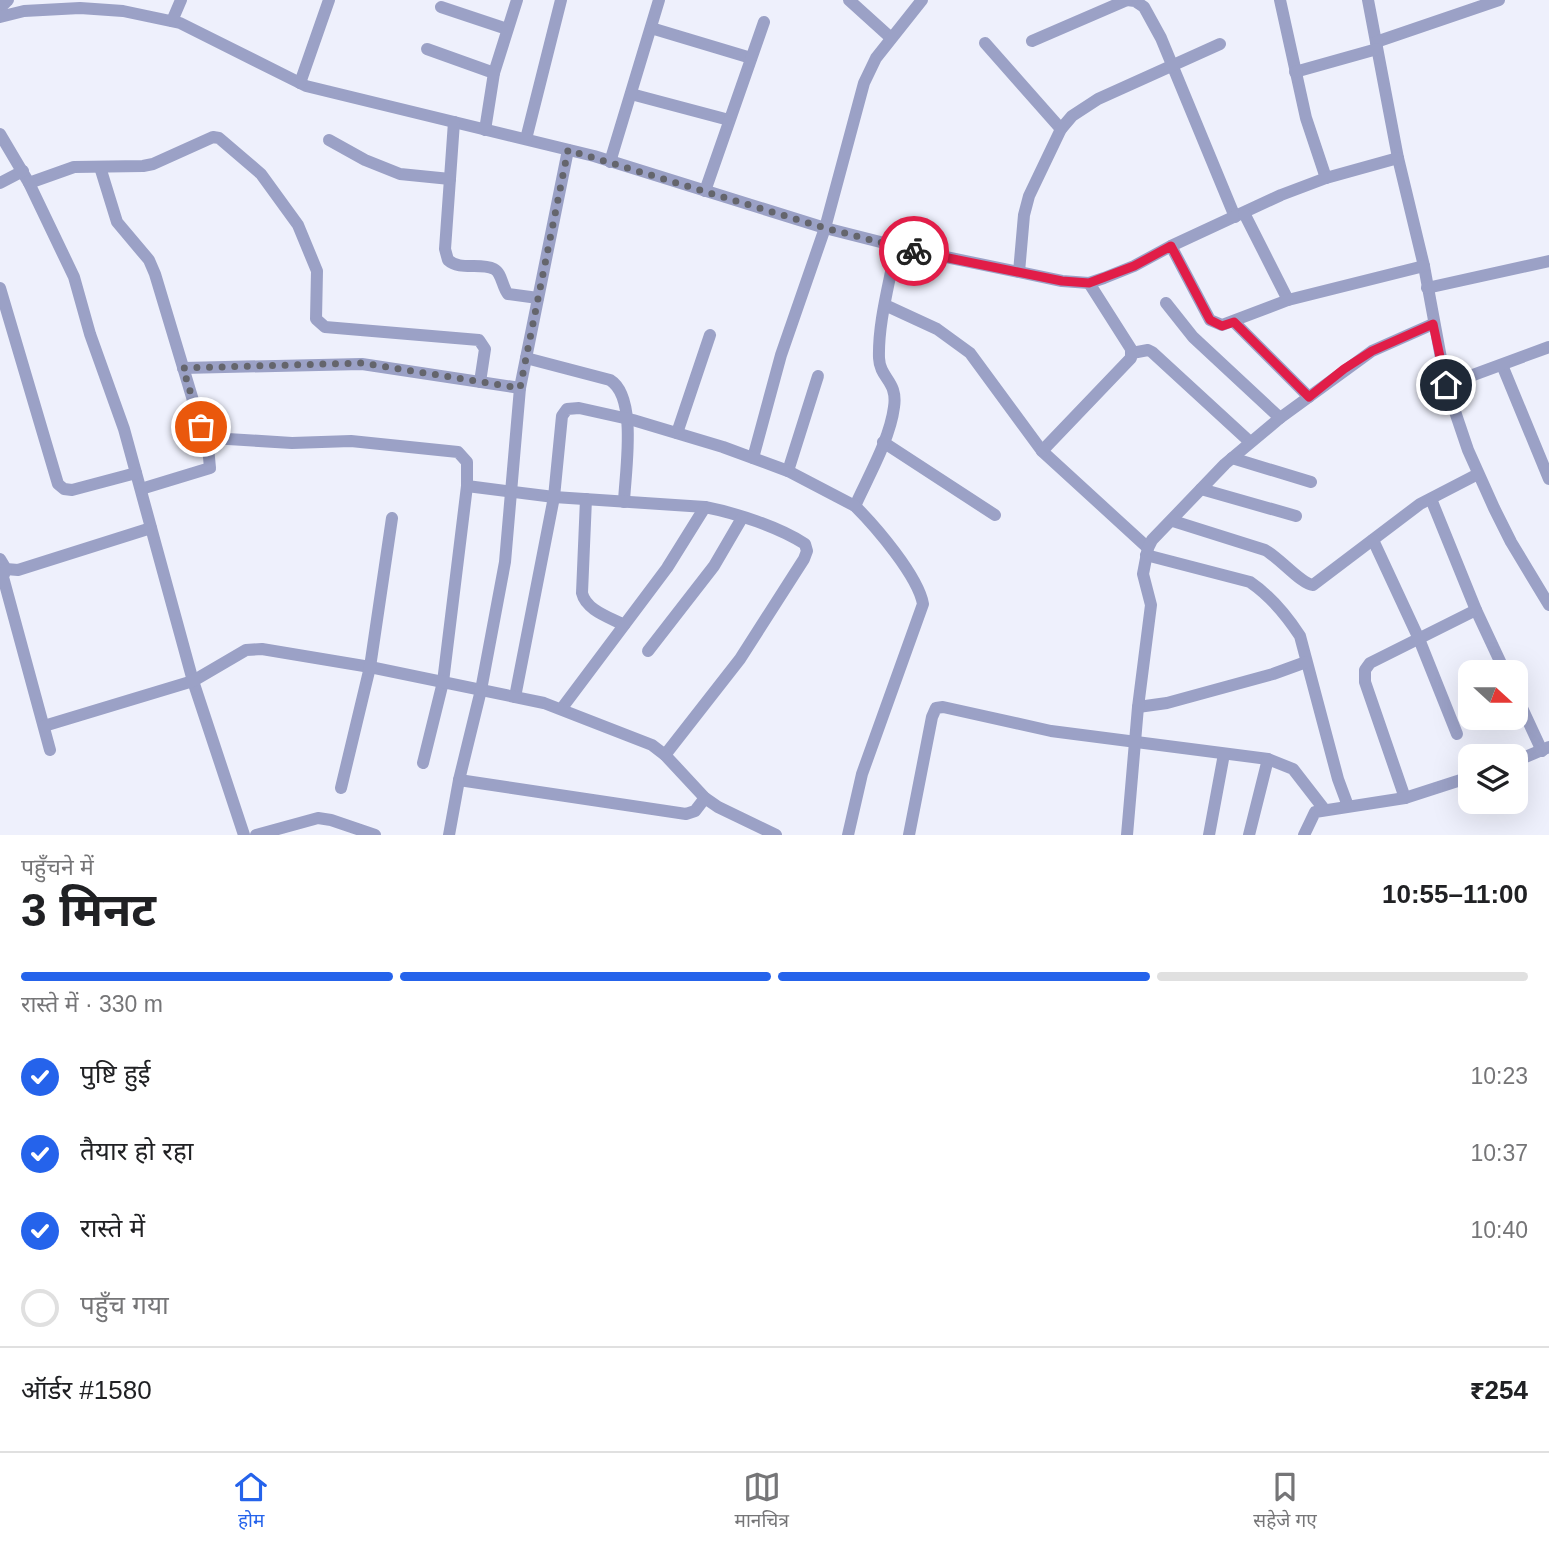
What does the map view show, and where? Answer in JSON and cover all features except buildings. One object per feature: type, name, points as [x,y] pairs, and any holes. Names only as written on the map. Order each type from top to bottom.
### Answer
[{"type":"street","points":[[0,8],[8,0]]},
{"type":"street","points":[[172,21],[181,0]]},
{"type":"street","points":[[300,83],[329,0]]},
{"type":"street","points":[[485,130],[494,73],[517,0]]},
{"type":"street","points":[[526,139],[561,0]]},
{"type":"street","points":[[610,162],[659,0]]},
{"type":"street","points":[[849,0],[891,38]]},
{"type":"street","points":[[753,458],[780,355],[825,228],[864,83],[876,58],[922,0]]},
{"type":"street","points":[[1032,41],[1127,0],[1135,1],[1144,7],[1161,38],[1240,215],[1288,300]]},
{"type":"street","points":[[1280,0],[1311,136],[1326,178]]},
{"type":"street","points":[[1368,0],[1446,385],[1478,474],[1511,542],[1549,605]]},
{"type":"street","points":[[1295,72],[1376,46],[1499,0]]},
{"type":"street","points":[[441,7],[508,29]]},
{"type":"street","points":[[0,17],[24,11],[80,8],[123,11],[172,21],[300,83],[568,150],[825,228],[1062,281],[1089,283],[1134,266],[1281,195],[1326,178],[1398,158]]},
{"type":"street","points":[[705,191],[764,22]]},
{"type":"street","points":[[651,28],[751,58]]},
{"type":"street","points":[[985,43],[1061,129]]},
{"type":"street","points":[[1020,272],[1024,215],[1029,196],[1061,129],[1072,116],[1098,99],[1220,44]]},
{"type":"street","points":[[427,49],[494,73]]},
{"type":"street","points":[[631,94],[729,120]]},
{"type":"street","points":[[454,122],[445,249],[448,260],[454,265],[492,268],[500,275],[508,294],[538,298]]},
{"type":"street","points":[[0,134],[26,177],[74,277],[90,334],[124,429],[192,681],[244,835]]},
{"type":"street","points":[[0,183],[74,167],[153,164],[213,137],[219,138],[261,174],[299,225],[317,271],[316,319],[320,324],[326,327],[479,340],[485,349],[480,382]]},
{"type":"street","points":[[329,140],[365,160],[400,174],[450,179]]},
{"type":"street","points":[[449,835],[459,779],[481,690],[505,562],[520,388],[568,150]]},
{"type":"street","points":[[100,167],[117,222],[149,260],[155,274],[201,427],[207,436],[209,468],[141,489]]},
{"type":"street","points":[[855,506],[891,423],[895,394],[880,369],[879,359],[885,305],[896,246]]},
{"type":"street","points":[[1171,246],[1210,320],[1222,326],[1288,300],[1424,266]]},
{"type":"street","points":[[1427,288],[1549,261]]},
{"type":"street","points":[[1042,451],[1131,358],[1131,349],[1089,283]]},
{"type":"street","points":[[1,296],[58,484],[64,489],[72,490],[136,473]]},
{"type":"street","points":[[1166,303],[1193,337],[1280,418]]},
{"type":"street","points":[[885,305],[937,329],[970,353],[1042,451],[1147,551],[1259,588],[1300,636],[1338,779],[1348,806]]},
{"type":"street","points":[[1234,322],[1309,397]]},
{"type":"street","points":[[1127,835],[1138,706],[1151,605],[1143,574],[1147,551],[1155,537],[1232,458],[1280,418],[1372,351],[1433,324]]},
{"type":"street","points":[[677,433],[710,335]]},
{"type":"street","points":[[1446,385],[1549,347]]},
{"type":"street","points":[[1132,354],[1148,350],[1152,352],[1250,442]]},
{"type":"street","points":[[526,358],[614,382],[618,386],[628,419],[624,502]]},
{"type":"street","points":[[183,368],[362,363],[520,388]]},
{"type":"street","points":[[1502,365],[1549,479]]},
{"type":"street","points":[[788,471],[818,376]]},
{"type":"street","points":[[515,697],[554,497],[562,416],[567,409],[579,408],[628,419],[788,471],[855,506],[891,548],[920,590],[923,604],[862,774],[848,835]]},
{"type":"street","points":[[207,436],[292,443],[351,441],[458,452],[467,461],[467,486],[443,682],[424,763]]},
{"type":"street","points":[[883,442],[995,515]]},
{"type":"street","points":[[1232,458],[1311,482]]},
{"type":"street","points":[[1172,521],[1265,550],[1277,557],[1308,585],[1317,583],[1420,504],[1478,474]]},
{"type":"street","points":[[467,486],[554,497],[705,507],[743,518],[805,544],[807,551],[804,559],[740,659],[666,755]]},
{"type":"street","points":[[1201,489],[1296,516]]},
{"type":"street","points":[[586,499],[582,593],[584,600],[624,625]]},
{"type":"street","points":[[1431,499],[1499,660]]},
{"type":"street","points":[[562,708],[667,568],[705,507]]},
{"type":"street","points":[[341,788],[370,667],[392,518]]},
{"type":"street","points":[[648,651],[714,566],[743,518]]},
{"type":"street","points":[[50,750],[4,577],[3,564],[18,570],[151,528]]},
{"type":"street","points":[[1373,540],[1419,639],[1457,734]]},
{"type":"street","points":[[1405,798],[1364,676],[1370,663],[1476,610]]},
{"type":"street","points":[[44,726],[192,681],[251,649],[370,667],[562,708],[652,745],[666,755],[705,798],[776,835]]},
{"type":"street","points":[[1138,706],[1167,703],[1273,674],[1306,662]]},
{"type":"street","points":[[909,835],[936,708],[951,708],[1051,731],[1268,759],[1293,768],[1324,809]]},
{"type":"street","points":[[1528,717],[1545,749],[1528,756]]},
{"type":"street","points":[[1209,835],[1224,754]]},
{"type":"street","points":[[1249,835],[1268,759]]},
{"type":"street","points":[[459,779],[686,814],[695,811],[705,798]]},
{"type":"street","points":[[1304,835],[1315,811],[1405,798],[1458,782]]},
{"type":"street","points":[[257,835],[318,818],[375,835]]},
{"type":"way so far","points":[[201,427],[183,368],[362,363],[520,388],[568,150],[825,228],[914,251]]},
{"type":"route","points":[[914,251],[1062,281],[1089,283],[1134,266],[1171,246],[1210,320],[1222,326],[1234,322],[1309,397],[1372,351],[1433,324],[1446,385]]}]
